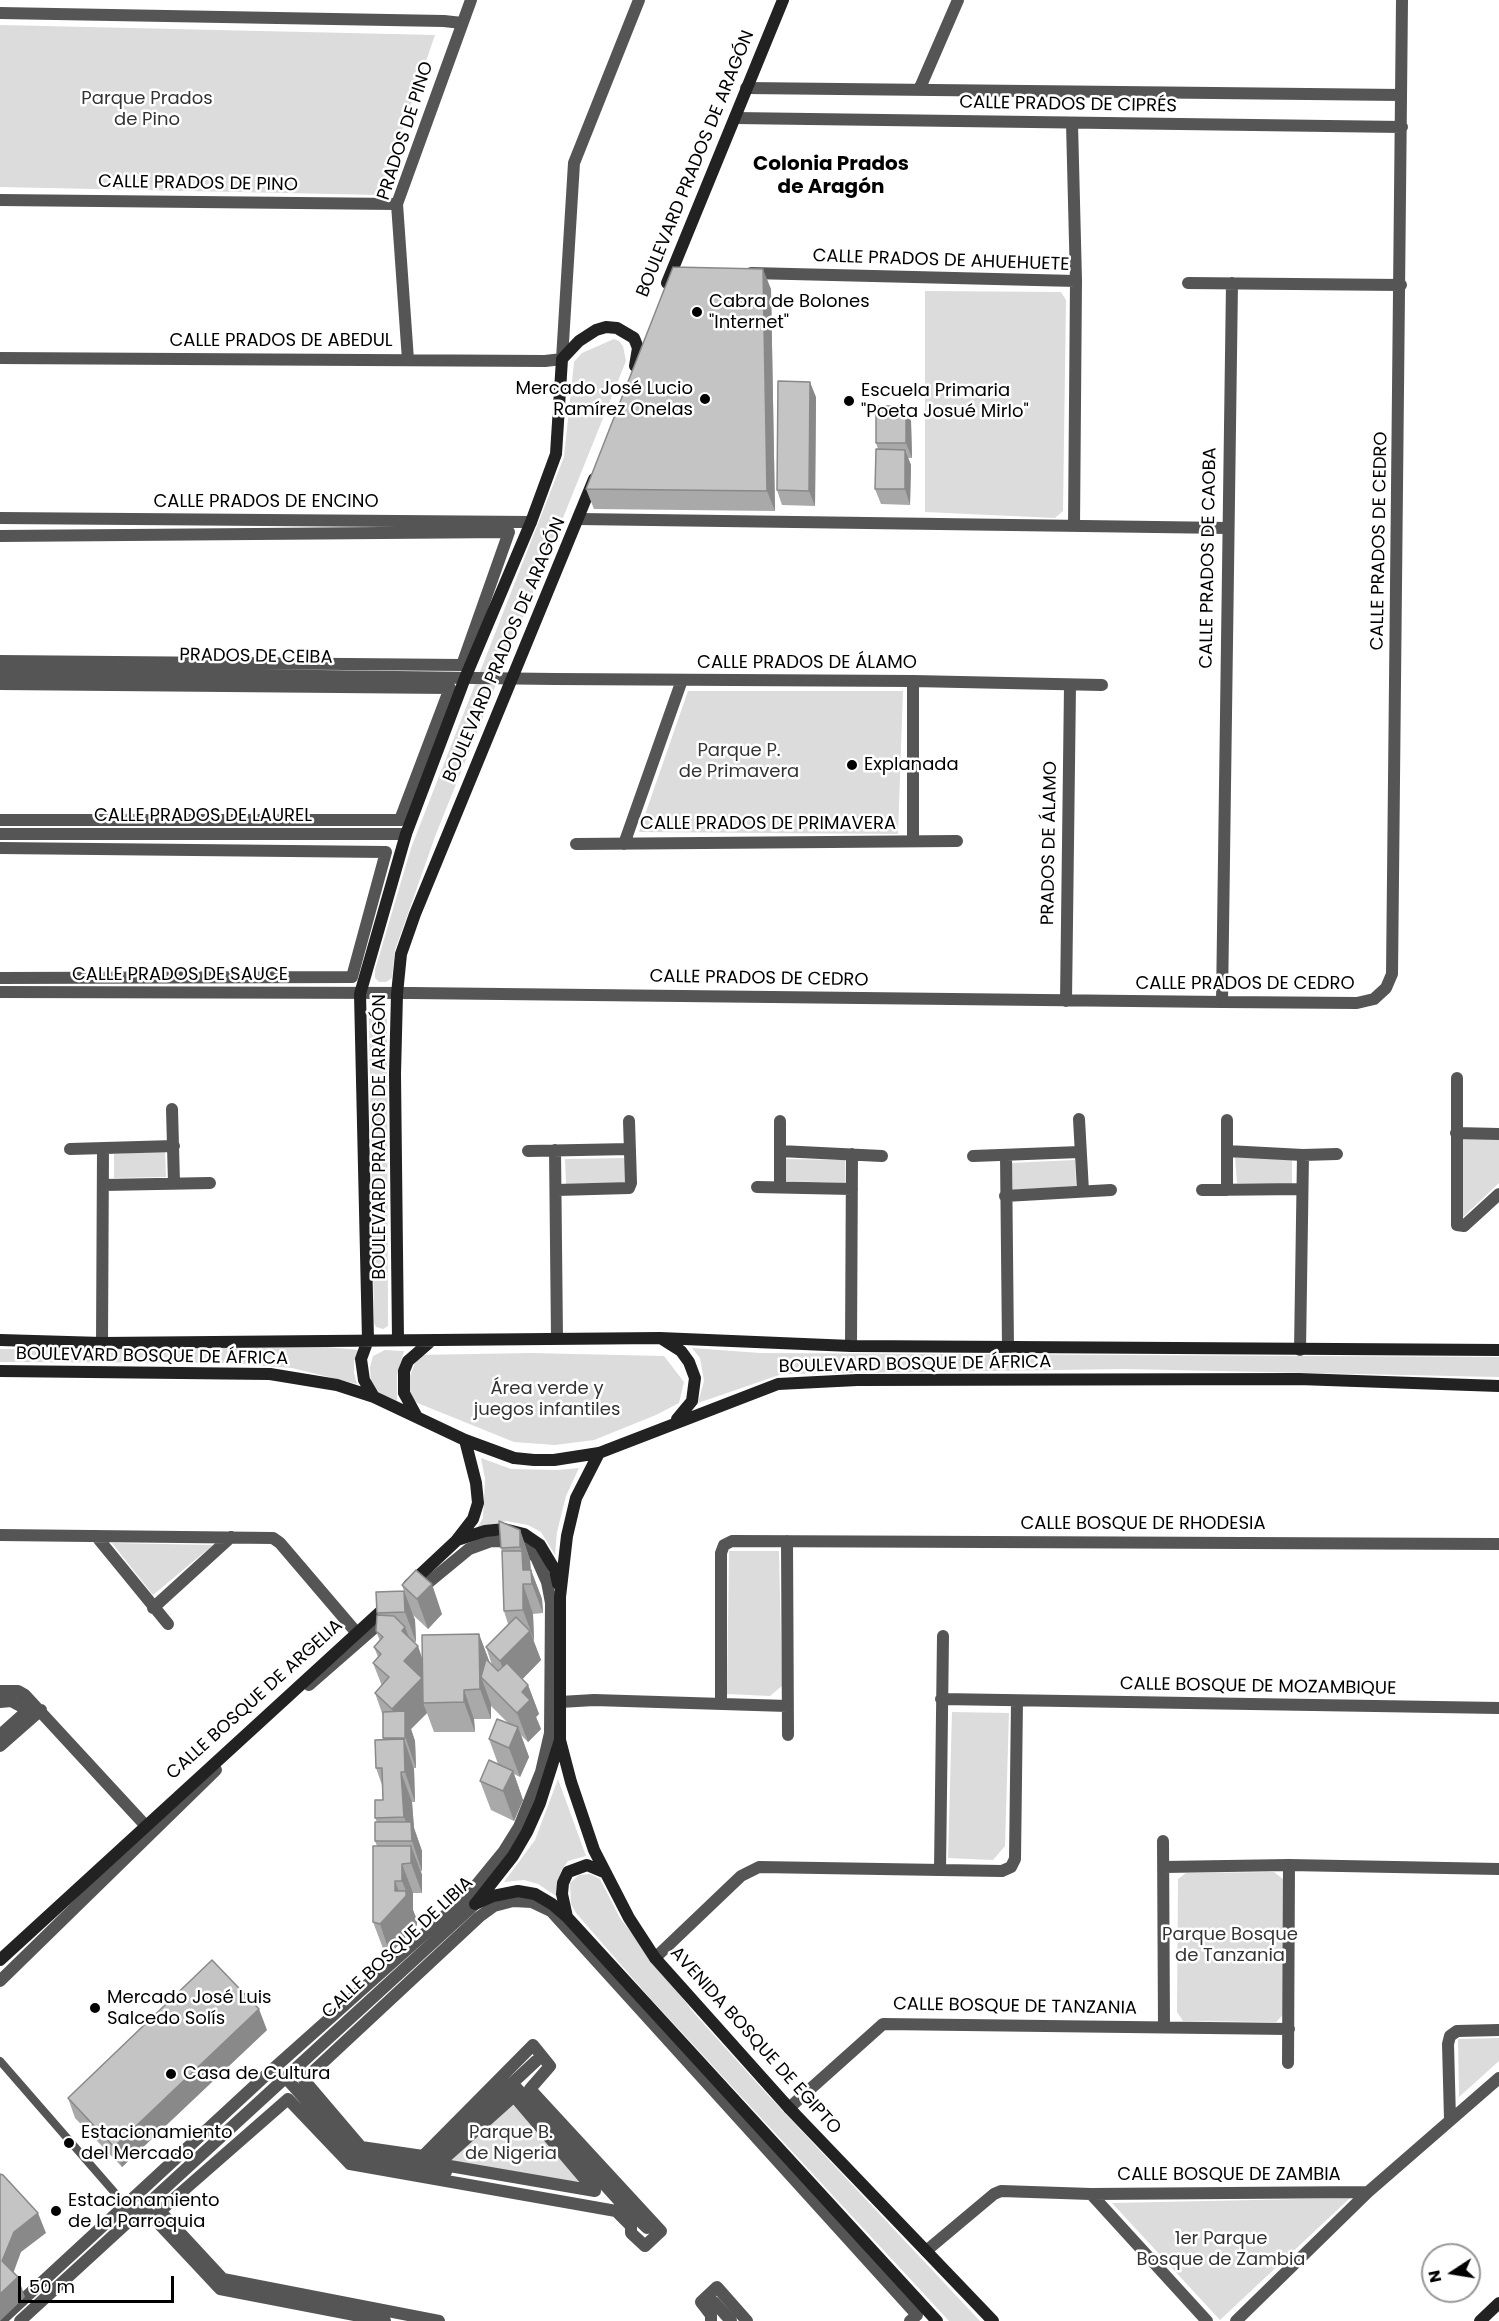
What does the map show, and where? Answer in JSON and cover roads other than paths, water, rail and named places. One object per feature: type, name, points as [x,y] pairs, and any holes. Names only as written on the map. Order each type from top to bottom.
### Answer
[{"type":"street","name":"PRADOS DE PINO","points":[[408,360],[397,204],[471,0]]},
{"type":"street","points":[[562,359],[574,163],[639,0]]},
{"type":"street","name":"BOULEVARD PRADOS DE ARAGÓN","points":[[664,292],[783,0]]},
{"type":"street","points":[[919,90],[958,0]]},
{"type":"street","name":"CALLE PRADOS DE CEDRO","points":[[397,994],[1358,1003],[1374,999],[1386,988],[1392,974],[1401,285],[1402,0]]},
{"type":"street","points":[[0,13],[462,23]]},
{"type":"street","name":"CALLE PRADOS DE CIPRÉS","points":[[746,88],[1401,95]]},
{"type":"street","name":"CALLE PRADOS DE CIPRÉS","points":[[735,118],[1402,127]]},
{"type":"street","points":[[1072,123],[1076,281]]},
{"type":"street","name":"CALLE PRADOS DE PINO","points":[[0,200],[397,204]]},
{"type":"street","points":[[672,271],[687,272]]},
{"type":"street","name":"CALLE PRADOS DE AHUEHUETE","points":[[734,273],[1076,281],[1074,525]]},
{"type":"street","points":[[1188,283],[1401,285]]},
{"type":"street","name":"CALLE PRADOS DE CAOBA","points":[[1222,1002],[1232,283]]},
{"type":"street","points":[[562,359],[579,340],[596,330],[606,327],[617,328],[634,338],[638,348],[633,371],[648,334]]},
{"type":"street","name":"CALLE PRADOS DE ABEDUL","points":[[0,358],[545,362],[562,359]]},
{"type":"street","name":"BOULEVARD PRADOS DE ARAGÓN","points":[[374,1397],[368,1389],[362,1370],[363,1349],[368,1340],[360,994],[406,834],[465,678],[531,522],[556,454],[562,359]]},
{"type":"street","name":"BOULEVARD PRADOS DE ARAGÓN","points":[[398,1340],[395,1086],[397,994],[402,954],[415,914],[579,519],[599,464]]},
{"type":"street","name":"CALLE PRADOS DE ENCINO","points":[[0,518],[531,522]]},
{"type":"street","points":[[579,519],[1227,528]]},
{"type":"street","points":[[0,536],[509,532],[462,665],[0,661]]},
{"type":"street","name":"PRADOS DE CEIBA","points":[[0,672],[512,679]]},
{"type":"street","name":"CALLE PRADOS DE ÁLAMO","points":[[512,679],[913,681],[1102,685]]},
{"type":"street","name":"CALLE PRADOS DE PRIMAVERA","points":[[624,843],[682,680]]},
{"type":"street","name":"CALLE PRADOS DE PRIMAVERA","points":[[913,681],[913,842]]},
{"type":"street","points":[[0,684],[450,688],[400,820],[0,820]]},
{"type":"street","name":"PRADOS DE ÁLAMO","points":[[1066,1001],[1070,686]]},
{"type":"street","name":"CALLE PRADOS DE LAUREL","points":[[0,834],[406,834]]},
{"type":"street","name":"CALLE PRADOS DE PRIMAVERA","points":[[576,844],[957,841]]},
{"type":"street","points":[[0,848],[386,852],[352,977],[0,978]]},
{"type":"street","name":"CALLE PRADOS DE SAUCE","points":[[0,992],[397,994]]},
{"type":"street","points":[[1457,1078],[1457,1225],[1464,1226],[1499,1194]]},
{"type":"street","points":[[172,1110],[174,1183]]},
{"type":"street","points":[[1079,1119],[1083,1191]]},
{"type":"street","points":[[1227,1120],[1227,1190]]},
{"type":"street","points":[[557,1190],[629,1188],[629,1121]]},
{"type":"street","points":[[780,1121],[780,1186]]},
{"type":"street","points":[[1456,1133],[1499,1134]]},
{"type":"street","points":[[70,1149],[174,1146]]},
{"type":"street","points":[[102,1343],[104,1148]]},
{"type":"street","points":[[528,1151],[630,1149]]},
{"type":"street","points":[[555,1150],[557,1338]]},
{"type":"street","points":[[780,1151],[882,1156]]},
{"type":"street","points":[[1227,1151],[1303,1155],[1337,1154]]},
{"type":"street","points":[[973,1156],[1080,1152]]},
{"type":"street","points":[[851,1346],[852,1154]]},
{"type":"street","points":[[1006,1155],[1008,1348]]},
{"type":"street","points":[[1300,1350],[1303,1155]]},
{"type":"street","points":[[104,1185],[210,1183]]},
{"type":"street","points":[[757,1187],[852,1189]]},
{"type":"street","points":[[1202,1190],[1302,1189]]},
{"type":"street","points":[[1005,1196],[1112,1190]]},
{"type":"street","points":[[660,1338],[681,1351],[689,1362],[695,1378],[692,1401],[674,1422]]},
{"type":"street","name":"BOULEVARD BOSQUE DE ÁFRICA","points":[[0,1340],[102,1343],[660,1338],[851,1346],[1499,1350]]},
{"type":"street","points":[[417,1417],[404,1393],[404,1371],[408,1361],[430,1341]]},
{"type":"street","name":"BOULEVARD BOSQUE DE ÁFRICA","points":[[0,1371],[270,1374],[337,1385],[374,1397],[465,1440],[514,1458],[534,1460],[554,1460],[599,1452],[775,1384],[846,1381],[1299,1379],[1499,1386]]},
{"type":"street","name":"CALLE BOSQUE DE ARGELIA","points":[[0,1960],[425,1572],[456,1541],[473,1519],[478,1503],[476,1483],[465,1440]]},
{"type":"street","name":"CALLE BOSQUE DE LIBIA","points":[[20,2321],[476,1904],[513,1856],[540,1803],[560,1740],[560,1597],[567,1536],[576,1498],[599,1452]]},
{"type":"street","points":[[456,1541],[504,1529],[524,1534],[540,1545],[555,1570],[560,1597]]},
{"type":"street","points":[[0,1535],[231,1537],[276,1540],[357,1632]]},
{"type":"street","points":[[96,1536],[168,1624]]},
{"type":"street","points":[[153,1608],[231,1537]]},
{"type":"street","points":[[787,1540],[788,1735]]},
{"type":"street","points":[[0,1981],[244,1742],[469,1549],[491,1541],[517,1542],[536,1557],[547,1582],[551,1603],[550,1733],[541,1772],[519,1827],[504,1851],[468,1895],[264,2077],[0,2321]]},
{"type":"street","name":"CALLE BOSQUE DE RHODESIA","points":[[721,1703],[722,1548],[732,1541],[1499,1544]]},
{"type":"street","points":[[939,1870],[943,1636]]},
{"type":"street","points":[[0,1691],[22,1693],[145,1826]]},
{"type":"street","name":"CALLE BOSQUE DE MOZAMBIQUE","points":[[941,1699],[1499,1708]]},
{"type":"street","points":[[0,1702],[11,1701],[27,1710],[0,1736]]},
{"type":"street","points":[[655,1958],[741,1876],[759,1867],[1002,1871],[1011,1867],[1014,1863],[1017,1701]]},
{"type":"street","points":[[560,1702],[721,1703],[787,1706]]},
{"type":"street","points":[[0,1746],[40,1710]]},
{"type":"street","name":"AVENIDA BOSQUE DE EGIPTO","points":[[560,1740],[574,1793],[594,1850],[629,1918],[655,1958],[789,2108],[993,2321]]},
{"type":"street","name":"CALLE BOSQUE DE TANZANIA","points":[[1163,1841],[1164,2027]]},
{"type":"street","points":[[567,1917],[562,1894],[563,1883],[568,1872],[587,1865],[606,1873]]},
{"type":"street","points":[[1164,1867],[1289,1865],[1499,1869]]},
{"type":"street","points":[[1288,2062],[1289,1865]]},
{"type":"street","points":[[476,1904],[493,1896],[518,1891],[536,1894],[567,1917],[934,2320]]},
{"type":"street","points":[[439,2321],[223,2279],[160,2211],[288,2099],[350,2164],[616,2211],[631,2226],[631,2233],[645,2246],[661,2231],[531,2089],[550,2066],[533,2045],[423,2156],[361,2147],[304,2080],[479,1917],[494,1906],[513,1901],[532,1902],[551,1911],[917,2315],[910,2321]]},
{"type":"street","name":"CALLE BOSQUE DE TANZANIA","points":[[789,2108],[884,2024],[1289,2029]]},
{"type":"street","points":[[1450,2120],[1448,2044],[1450,2036],[1457,2031],[1499,2030]]},
{"type":"street","points":[[514,2090],[521,2105],[596,2191],[438,2164],[514,2090],[536,2061]]},
{"type":"street","points":[[286,2078],[355,2155],[622,2204]]},
{"type":"street","name":"CALLE BOSQUE DE ZAMBIA","points":[[1236,2321],[1368,2192],[1499,2078]]},
{"type":"street","points":[[422,2168],[514,2090]]},
{"type":"street","points":[[514,2090],[647,2228]]},
{"type":"street","name":"CALLE BOSQUE DE ZAMBIA","points":[[926,2250],[998,2192],[1005,2190],[1091,2194],[1368,2192]]},
{"type":"street","name":"CALLE BOSQUE DE ZAMBIA","points":[[1091,2194],[1208,2321]]},
{"type":"street","points":[[139,2212],[220,2289],[385,2321]]},
{"type":"street","points":[[711,2321],[711,2315],[701,2302],[717,2287],[747,2321]]},
{"type":"street","points":[[714,2302],[731,2321]]},
{"type":"street","points":[[1480,2321],[1499,2303]]},
{"type":"lane","points":[[0,2061],[125,2205],[139,2212]]},
{"type":"place","name":"Cabra de Bolones \"Internet\"","points":[[697,312]]},
{"type":"place","name":"Mercado José Lucio Ramírez Onelas","points":[[705,399]]},
{"type":"place","name":"Escuela Primaria \"Poeta Josué Mirlo\"","points":[[849,401]]},
{"type":"place","name":"Explanada","points":[[852,765]]},
{"type":"place","name":"Mercado José Luis Salcedo Solís","points":[[95,2008]]},
{"type":"place","name":"Casa de Cultura","points":[[171,2074]]},
{"type":"place","name":"Estacionamiento del Mercado","points":[[69,2143]]},
{"type":"place","name":"Estacionamiento de la Parroquia","points":[[56,2211]]},
{"type":"district","name":"Colonia Prados de Aragón","points":[[831,176]]},
{"type":"park label","name":"Parque Prados de Pino","points":[[147,109]]},
{"type":"park label","name":"Parque P. de Primavera","points":[[739,762]]},
{"type":"park label","name":"Área verde y juegos infantiles","points":[[547,1399]]},
{"type":"park label","name":"Parque Bosque de Tanzania","points":[[1230,1945]]},
{"type":"park label","name":"Parque B. de Nigeria","points":[[511,2143]]},
{"type":"park label","name":"1er Parque Bosque de Zambia","points":[[1221,2249]]}]
